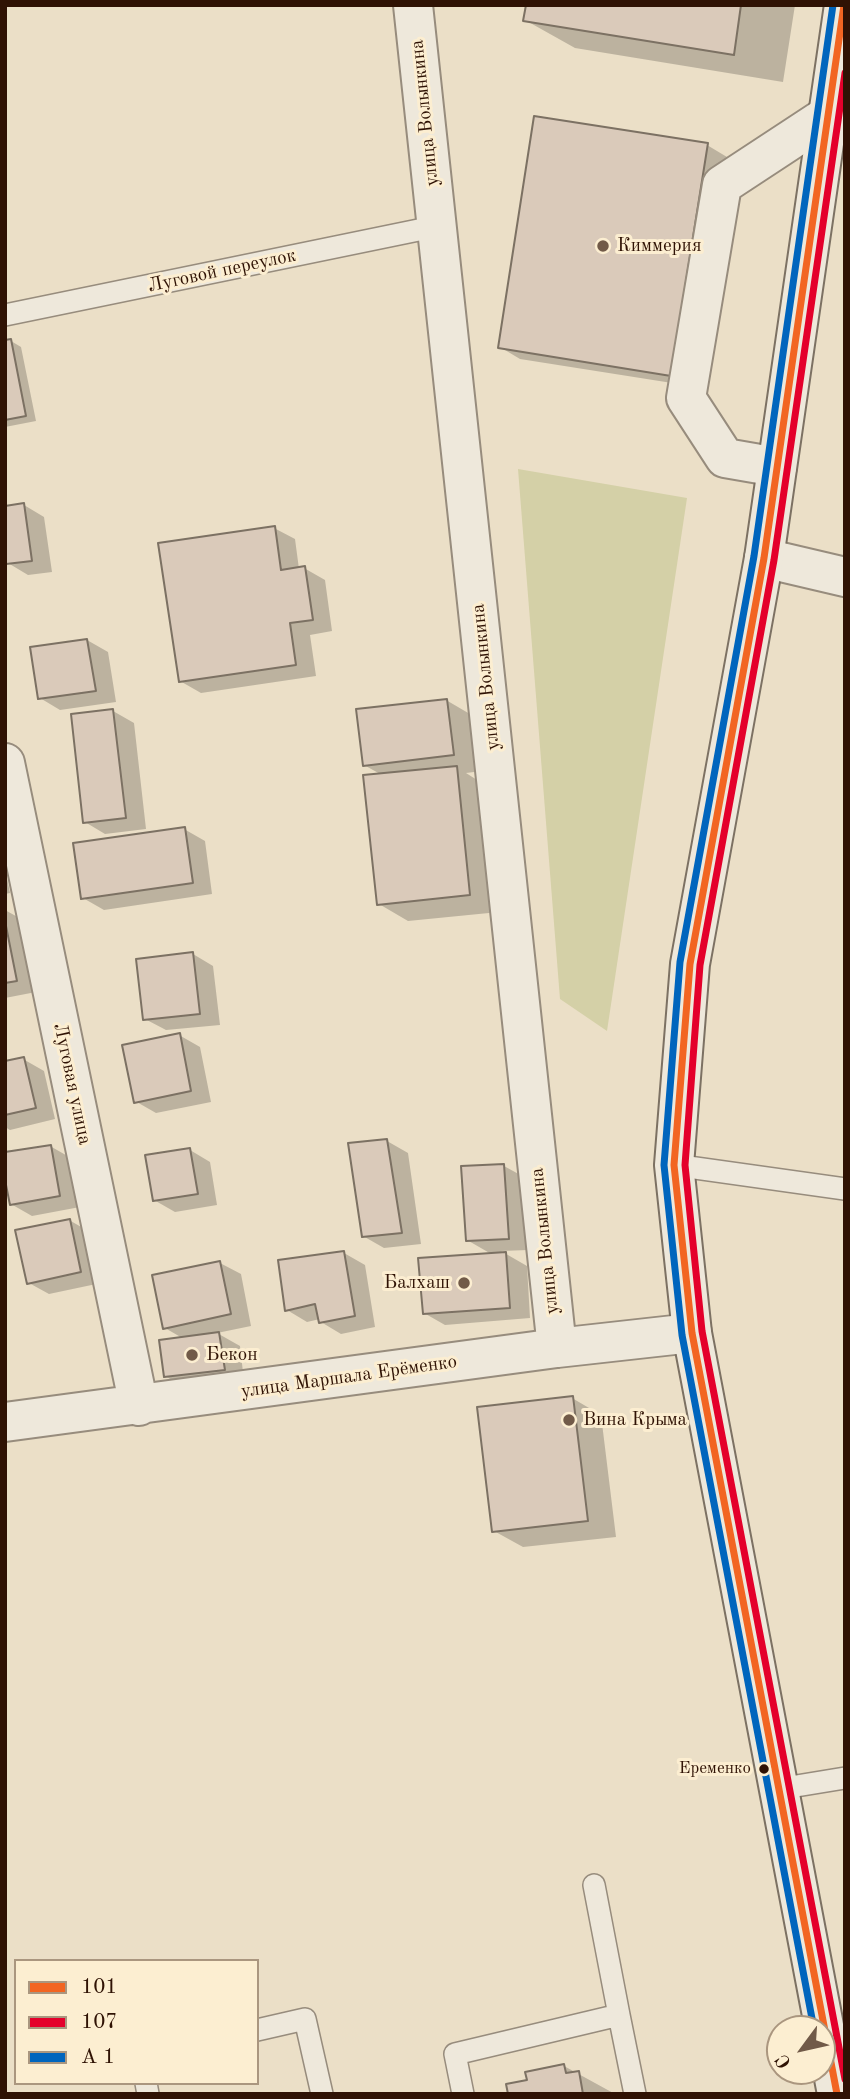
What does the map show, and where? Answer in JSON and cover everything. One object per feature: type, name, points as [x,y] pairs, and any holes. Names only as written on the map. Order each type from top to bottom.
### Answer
[{"type":"street","name":"улица Волынкина","points":[[413,5],[557,1348]]},
{"type":"street","points":[[837,2094],[692,1333],[674,1166],[690,964],[764,558],[844,5]]},
{"type":"street","points":[[777,467],[726,458],[686,398],[722,185],[827,116]]},
{"type":"street","points":[[764,558],[845,577]]},
{"type":"street","name":"Луговая улица","points":[[5,763],[139,1406]]},
{"type":"street","name":"улица Маршала Ерёменко","points":[[5,1422],[557,1348],[692,1333]]},
{"type":"lane","name":"Луговой переулок","points":[[5,316],[438,226]]},
{"type":"lane","points":[[674,1166],[845,1189]]},
{"type":"lane","points":[[778,1789],[845,1779]]},
{"type":"lane","points":[[594,1885],[635,2094]]},
{"type":"lane","points":[[463,2094],[455,2054],[619,2015]]},
{"type":"lane","points":[[259,2030],[304,2019],[322,2094]]},
{"type":"shaded area","points":[[518,469],[687,498],[607,1031],[560,999]]},
{"type":"building","points":[[526,5],[741,5],[734,55],[523,21]]},
{"type":"building","name":"Киммерия","points":[[534,116],[708,143],[671,376],[498,348]]},
{"type":"building","points":[[11,339],[26,416],[5,420],[5,340]]},
{"type":"building","points":[[24,503],[32,561],[6,564],[5,506]]},
{"type":"building","points":[[275,526],[281,570],[305,566],[313,620],[290,623],[296,665],[179,682],[158,543]]},
{"type":"building","points":[[87,639],[96,691],[38,699],[30,647]]},
{"type":"building","points":[[447,699],[454,755],[363,766],[356,709]]},
{"type":"building","points":[[113,709],[126,818],[83,823],[71,714]]},
{"type":"building","points":[[457,766],[470,895],[377,905],[363,775]]},
{"type":"building","points":[[185,827],[193,883],[81,899],[73,843]]},
{"type":"building","points":[[5,921],[17,981],[5,983]]},
{"type":"building","points":[[193,952],[200,1014],[143,1020],[136,959]]},
{"type":"building","points":[[180,1033],[191,1091],[134,1103],[122,1045]]},
{"type":"building","points":[[24,1057],[36,1108],[5,1115],[5,1061]]},
{"type":"building","points":[[387,1139],[402,1233],[362,1237],[348,1143]]},
{"type":"building","points":[[51,1145],[60,1196],[10,1205],[5,1180],[5,1152]]},
{"type":"building","points":[[190,1148],[198,1194],[153,1201],[145,1155]]},
{"type":"building","points":[[504,1164],[509,1239],[466,1241],[461,1166]]},
{"type":"building","points":[[70,1219],[81,1272],[27,1284],[15,1230]]},
{"type":"building","points":[[344,1251],[355,1316],[319,1323],[315,1304],[285,1311],[278,1260]]},
{"type":"building","name":"Балхаш","points":[[506,1252],[510,1308],[423,1314],[418,1258]]},
{"type":"building","points":[[220,1261],[231,1314],[163,1329],[152,1275]]},
{"type":"building","name":"Бекон","points":[[219,1332],[225,1370],[164,1377],[159,1340]]},
{"type":"building","points":[[573,1396],[588,1521],[492,1532],[477,1407]]},
{"type":"building","points":[[564,2064],[566,2073],[579,2071],[583,2094],[508,2094],[506,2084],[527,2080],[525,2072]]},
{"type":"transit line","points":[[811,2015],[682,1335],[664,1165],[680,962],[754,556],[833,5]]},
{"type":"transit line","name":"101","points":[[837,2094],[692,1333],[674,1165],[690,964],[764,558],[844,5]]},
{"type":"transit line","name":"107","points":[[845,73],[774,560],[700,965],[685,1165],[702,1331],[845,2079]]},
{"type":"place","name":"Киммерия","points":[[603,246]]},
{"type":"place","name":"Балхаш","points":[[464,1283]]},
{"type":"place","name":"Бекон","points":[[192,1355]]},
{"type":"place","name":"Вина Крыма","points":[[569,1420]]},
{"type":"place","name":"Еременко","points":[[764,1769]]}]
